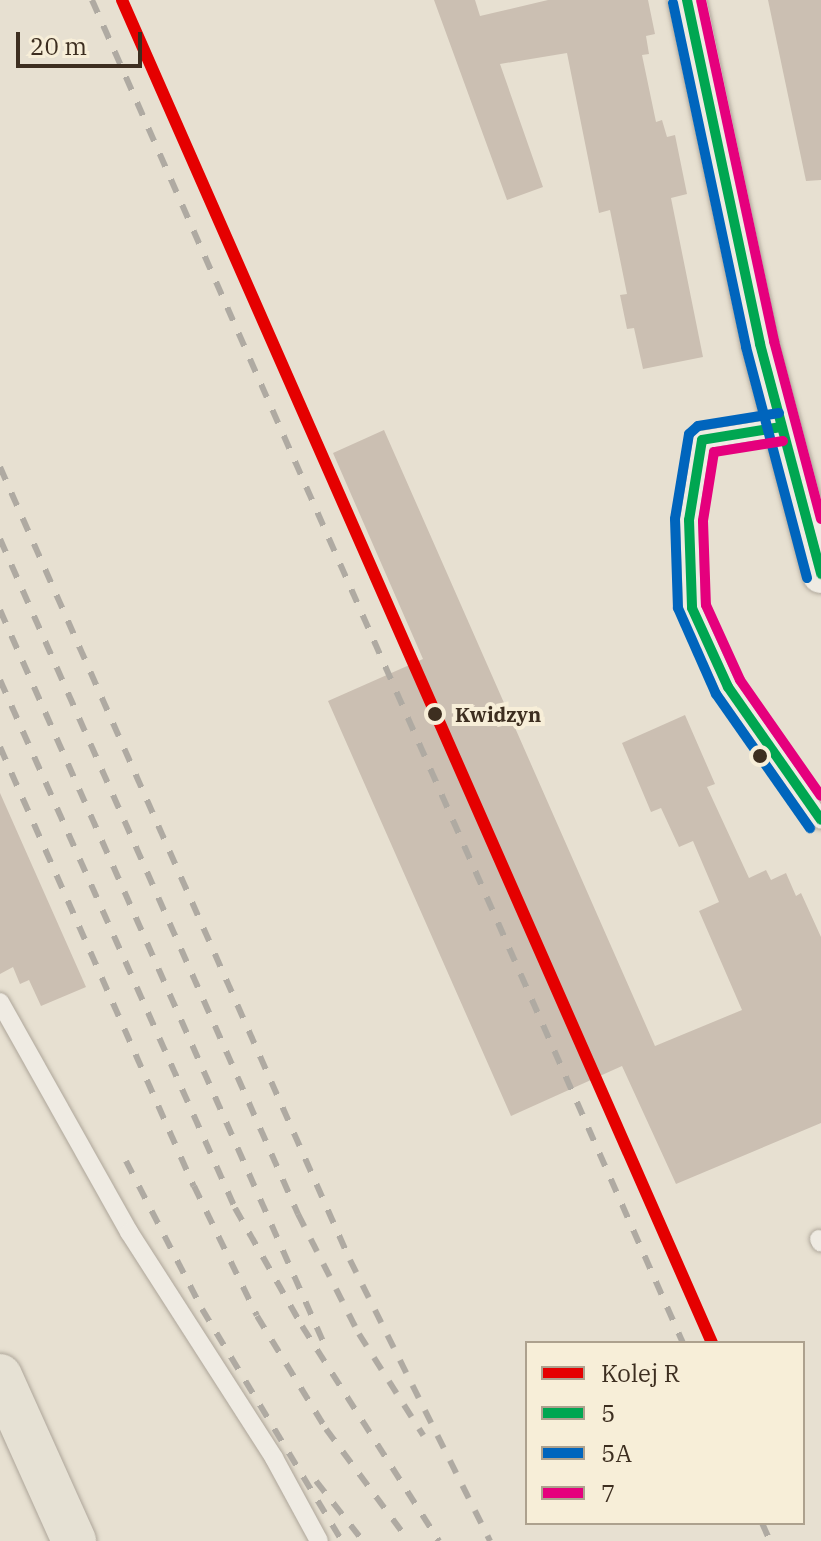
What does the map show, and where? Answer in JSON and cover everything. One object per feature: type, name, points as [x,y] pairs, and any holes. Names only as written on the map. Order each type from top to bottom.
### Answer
[{"type":"main road","points":[[0,1376],[74,1541]]},
{"type":"street","points":[[687,0],[781,427],[806,466],[821,574]]},
{"type":"lane","points":[[781,427],[702,440],[689,520],[692,608],[728,687],[821,820]]},
{"type":"lane","points":[[0,1002],[129,1232],[274,1458],[319,1541]]},
{"type":"building","points":[[434,0],[475,0],[480,16],[548,0],[648,0],[655,34],[646,36],[649,54],[642,55],[656,122],[662,120],[667,137],[675,135],[687,194],[671,198],[703,357],[643,369],[634,328],[627,329],[620,295],[627,294],[610,210],[599,213],[567,53],[500,64],[543,187],[507,200]]},
{"type":"building","points":[[768,0],[821,0],[821,180],[806,181]]},
{"type":"building","points":[[384,430],[655,1046],[742,1010],[699,911],[719,902],[693,841],[679,847],[661,808],[651,812],[622,743],[685,715],[715,784],[707,787],[749,878],[766,870],[771,880],[786,873],[796,896],[801,893],[821,937],[821,1123],[676,1184],[622,1066],[511,1116],[328,701],[423,659],[333,453]]},
{"type":"building","points":[[0,793],[86,987],[41,1006],[29,980],[20,984],[13,967],[0,974]]},
{"type":"railway","points":[[92,0],[682,1341]]},
{"type":"railway","points":[[0,467],[350,1260],[490,1541]]},
{"type":"railway","points":[[0,539],[298,1214],[359,1334],[423,1435]]},
{"type":"railway","points":[[0,610],[325,1346]]},
{"type":"railway","points":[[0,680],[235,1208],[302,1326],[439,1541]]},
{"type":"railway","points":[[0,747],[194,1186],[257,1316],[326,1429],[409,1541]]},
{"type":"railway","points":[[126,1161],[202,1309],[342,1541]]},
{"type":"railway","points":[[316,1481],[363,1541]]},
{"type":"railway","points":[[763,1525],[770,1541]]},
{"type":"rail line","name":"R","points":[[122,0],[711,1341]]},
{"type":"transit line","name":"5","points":[[687,0],[760,344],[821,574]]},
{"type":"transit line","name":"7","points":[[701,0],[774,341],[821,519]]},
{"type":"transit line","name":"5A","points":[[673,3],[746,347],[807,578]]},
{"type":"transit line","name":"5A","points":[[779,413],[698,426],[689,434],[675,519],[678,608],[716,694],[810,828]]},
{"type":"transit line","name":"5","points":[[781,427],[702,440],[689,520],[692,608],[728,687],[821,820]]},
{"type":"transit line","name":"7","points":[[783,441],[714,452],[703,521],[706,605],[740,680],[821,796]]},
{"type":"place","name":"Kwidzyn","points":[[435,714]]}]
